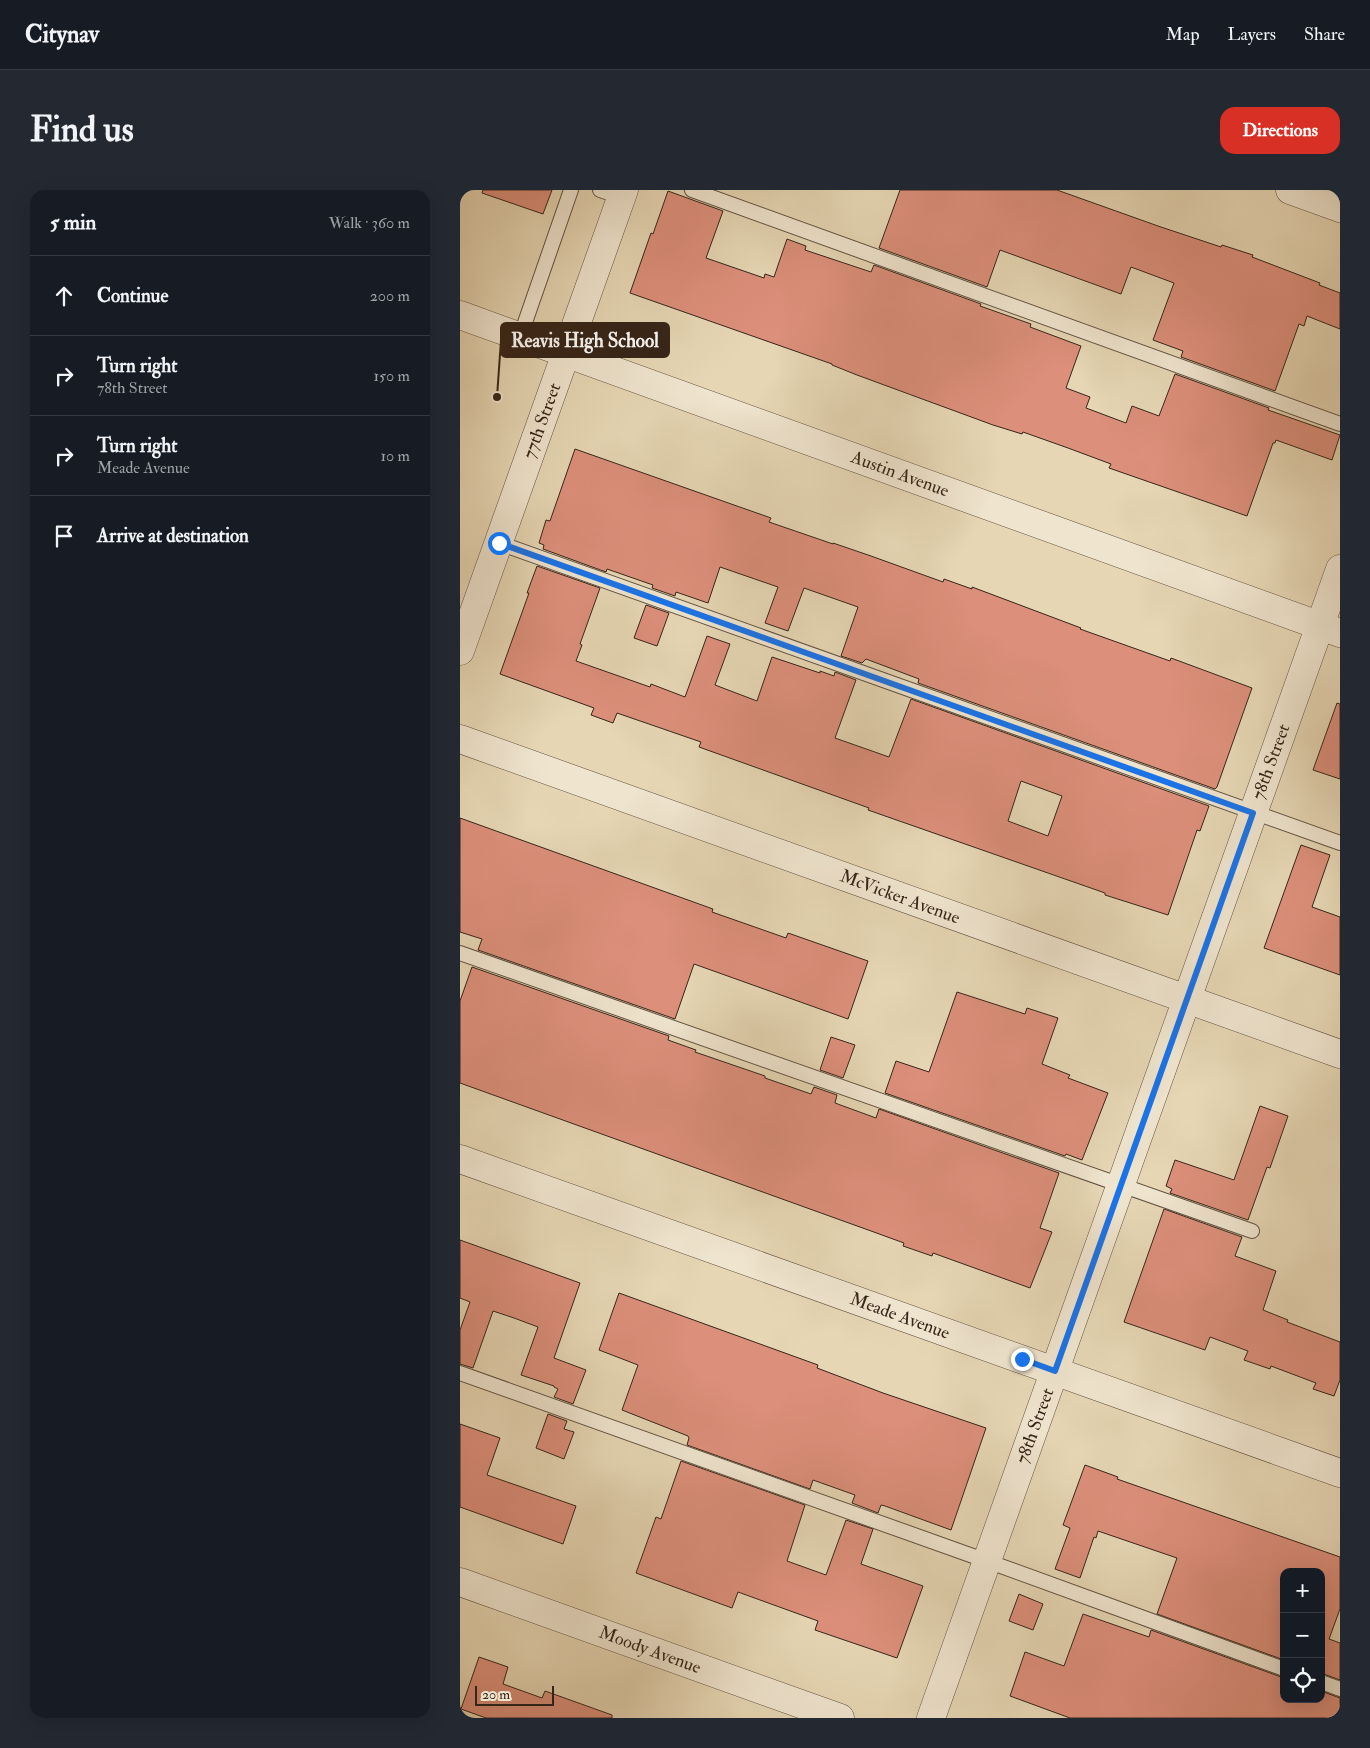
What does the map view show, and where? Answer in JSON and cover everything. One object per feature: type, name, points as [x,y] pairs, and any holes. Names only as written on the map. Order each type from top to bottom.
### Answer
[{"type":"street","points":[[1290,190],[1340,208]]},
{"type":"street","name":"77th Street","points":[[460,651],[566,353],[615,192]]},
{"type":"street","name":"Austin Avenue","points":[[460,315],[1330,630]]},
{"type":"street","name":"78th Street","points":[[931,1718],[1253,813],[1330,630],[1340,569]]},
{"type":"street","name":"McVicker Avenue","points":[[460,739],[1340,1054]]},
{"type":"street","name":"Meade Avenue","points":[[460,1158],[1340,1473]]},
{"type":"street","name":"Moody Avenue","points":[[460,1582],[840,1718]]},
{"type":"lane","points":[[520,336],[571,190]]},
{"type":"lane","points":[[692,190],[1340,424]]},
{"type":"lane","points":[[499,543],[1340,843]]},
{"type":"lane","points":[[460,953],[1252,1231]]},
{"type":"lane","points":[[460,1373],[1280,1668]]},
{"type":"lane","points":[[1325,1683],[1340,1689]]},
{"type":"building","points":[[483,190],[552,190],[543,214],[482,193]]},
{"type":"building","points":[[900,190],[1057,190],[1221,247],[1222,245],[1253,255],[1252,257],[1320,283],[1319,285],[1340,293],[1340,329],[1307,316],[1304,326],[1299,324],[1275,391],[1181,357],[1183,351],[1153,340],[1174,283],[1131,267],[1121,294],[1000,250],[987,287],[879,248]]},
{"type":"building","points":[[668,191],[723,211],[706,258],[764,278],[765,274],[774,277],[787,239],[806,246],[805,250],[871,272],[874,265],[981,304],[980,306],[1031,324],[1030,327],[1081,346],[1066,388],[1090,397],[1086,408],[1126,423],[1132,406],[1159,416],[1175,374],[1269,408],[1268,410],[1340,435],[1332,460],[1276,440],[1273,443],[1247,516],[1109,468],[1111,464],[1068,448],[1023,432],[1022,434],[993,425],[832,364],[630,293]]},
{"type":"building","points":[[575,449],[771,518],[769,522],[943,582],[944,579],[972,589],[972,587],[1080,629],[1170,661],[1171,658],[1252,688],[1217,787],[1215,789],[918,683],[919,679],[866,659],[862,663],[841,656],[858,607],[804,588],[788,631],[765,623],[778,587],[720,567],[708,603],[676,592],[675,596],[652,588],[653,585],[607,569],[606,572],[543,549],[544,545],[539,543],[546,520],[550,521]]},
{"type":"building","points":[[537,566],[600,588],[580,644],[582,645],[576,661],[650,687],[651,684],[685,697],[707,636],[730,644],[715,685],[757,701],[772,657],[820,673],[820,671],[834,676],[835,672],[856,680],[835,738],[889,757],[911,699],[1209,806],[1200,831],[1197,830],[1168,915],[1105,895],[1105,893],[868,810],[869,808],[699,747],[701,742],[617,713],[613,723],[591,715],[594,708],[500,674],[529,593],[527,593]],"holes":[[[1021,781],[1062,796],[1048,836],[1008,821]]]},
{"type":"building","points":[[646,605],[669,613],[657,646],[634,638]]},
{"type":"building","points":[[1337,703],[1340,704],[1340,779],[1313,770]]},
{"type":"building","points":[[460,818],[713,909],[712,912],[786,938],[788,933],[868,961],[848,1019],[694,964],[675,1019],[478,950],[482,939],[460,932]]},
{"type":"building","points":[[1301,845],[1330,855],[1312,907],[1340,917],[1340,975],[1264,948]]},
{"type":"building","points":[[472,967],[669,1036],[668,1040],[696,1050],[695,1052],[765,1076],[765,1078],[811,1094],[814,1087],[837,1095],[835,1103],[876,1118],[879,1109],[1059,1173],[1040,1228],[1052,1232],[1030,1288],[933,1253],[932,1256],[903,1246],[904,1243],[460,1083],[460,1001]]},
{"type":"building","points":[[957,992],[1025,1014],[1027,1008],[1058,1018],[1042,1064],[1070,1075],[1068,1078],[1108,1093],[1082,1160],[1066,1154],[1065,1156],[885,1093],[896,1061],[929,1072]]},
{"type":"building","points":[[831,1037],[855,1045],[843,1078],[820,1070]]},
{"type":"building","points":[[1260,1106],[1288,1116],[1270,1168],[1267,1167],[1248,1220],[1170,1193],[1172,1189],[1166,1186],[1175,1160],[1234,1180]]},
{"type":"building","points":[[1164,1209],[1242,1237],[1235,1256],[1276,1271],[1263,1310],[1288,1320],[1287,1322],[1340,1342],[1340,1380],[1334,1396],[1313,1389],[1316,1383],[1271,1366],[1270,1369],[1244,1360],[1248,1351],[1210,1337],[1205,1350],[1124,1322]]},
{"type":"building","points":[[460,1240],[580,1283],[554,1358],[586,1370],[573,1404],[554,1397],[558,1389],[554,1386],[521,1375],[538,1327],[514,1318],[493,1311],[473,1368],[460,1364],[460,1330],[470,1302],[460,1298]]},
{"type":"building","points":[[619,1293],[818,1365],[817,1368],[883,1393],[986,1428],[951,1530],[881,1505],[878,1513],[852,1503],[855,1495],[813,1480],[810,1489],[687,1445],[688,1436],[622,1410],[638,1365],[599,1350]]},
{"type":"building","points":[[548,1414],[567,1421],[564,1429],[574,1432],[564,1459],[536,1448]]},
{"type":"building","points":[[460,1424],[500,1438],[487,1475],[576,1506],[563,1544],[460,1507]]},
{"type":"building","points":[[681,1461],[805,1505],[787,1561],[826,1575],[846,1520],[873,1529],[861,1564],[923,1586],[897,1658],[815,1630],[818,1621],[738,1592],[732,1608],[636,1573],[656,1517],[661,1519]]},
{"type":"building","points":[[1085,1465],[1118,1477],[1117,1479],[1340,1557],[1340,1609],[1329,1639],[1340,1643],[1340,1680],[1325,1674],[1325,1568],[1280,1568],[1280,1659],[1157,1614],[1177,1558],[1098,1531],[1096,1538],[1094,1537],[1080,1578],[1055,1569],[1070,1528],[1063,1525]]},
{"type":"building","points":[[1019,1594],[1043,1604],[1033,1630],[1009,1621]]},
{"type":"building","points":[[1083,1614],[1149,1637],[1151,1630],[1280,1677],[1280,1703],[1325,1703],[1325,1692],[1340,1698],[1340,1718],[1070,1718],[1010,1696],[1025,1652],[1064,1666]]},
{"type":"building","points":[[479,1657],[508,1667],[503,1684],[542,1698],[545,1691],[612,1715],[612,1718],[486,1718],[461,1709]]},
{"type":"place","name":"Reavis High School","points":[[497,397]]},
{"type":"route","points":[[499,543],[1253,813],[1055,1371],[1022,1359]]}]
